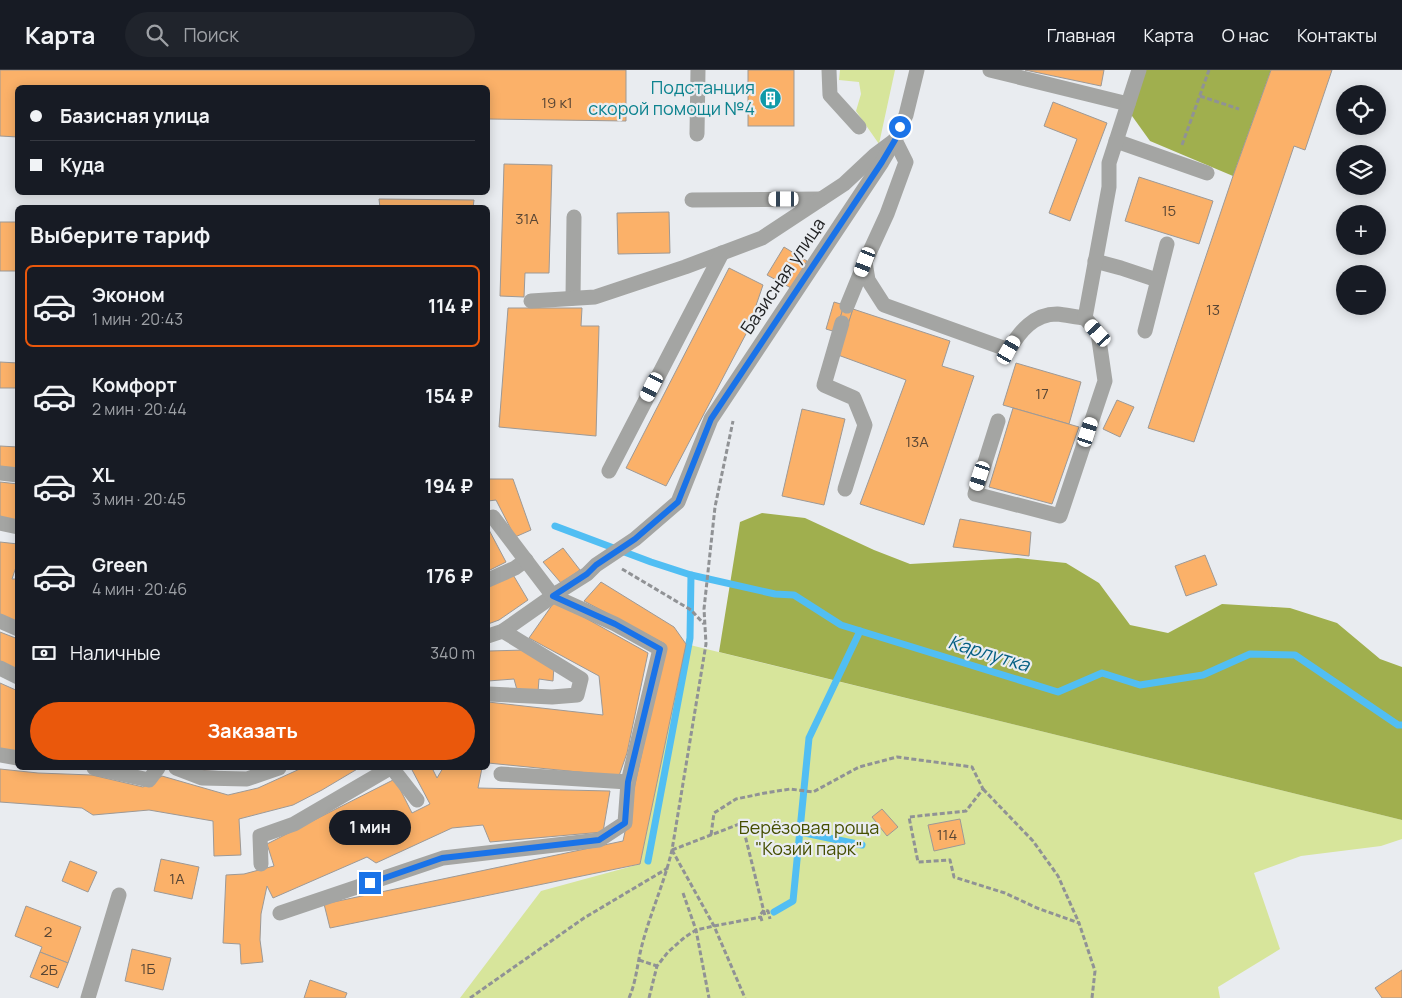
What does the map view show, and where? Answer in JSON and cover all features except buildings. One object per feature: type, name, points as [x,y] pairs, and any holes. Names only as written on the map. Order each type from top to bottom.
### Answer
[{"type":"street","points":[[697,134],[698,70]]},
{"type":"street","points":[[829,70],[830,95],[859,127]]},
{"type":"street","name":"Базисная улица","points":[[596,565],[635,539],[678,502],[711,419],[895,140],[906,115],[917,70]]},
{"type":"street","points":[[990,70],[1128,104]]},
{"type":"street","points":[[1085,318],[1109,187],[1109,163],[1139,70]]},
{"type":"street","points":[[531,301],[595,297],[685,267],[762,238],[844,184],[875,155],[895,140],[906,162],[847,306]]},
{"type":"street","points":[[1116,141],[1207,173]]},
{"type":"street","points":[[692,200],[821,199]]},
{"type":"street","points":[[573,298],[574,218]]},
{"type":"street","points":[[1145,331],[1167,244]]},
{"type":"street","points":[[609,471],[722,253]]},
{"type":"street","points":[[1095,261],[1157,280]]},
{"type":"street","points":[[865,262],[868,280],[884,305],[1009,350],[1017,336],[1036,318],[1056,314],[1085,318],[1098,333],[1105,381],[1060,516],[975,494],[998,421]]},
{"type":"street","points":[[842,323],[824,385],[854,398],[865,425],[845,489]]},
{"type":"street","points":[[0,473],[15,475]]},
{"type":"street","points":[[280,914],[442,858],[599,840],[625,823],[628,782],[660,649],[615,624],[553,596],[493,517],[490,518]]},
{"type":"street","points":[[0,523],[15,526]]},
{"type":"street","points":[[490,579],[515,568],[526,560]]},
{"type":"street","points":[[490,636],[504,632],[587,574],[596,565]]},
{"type":"street","points":[[0,621],[15,628]]},
{"type":"street","points":[[490,694],[552,697],[577,694],[581,679],[504,632]]},
{"type":"street","points":[[0,668],[15,676]]},
{"type":"street","points":[[0,755],[15,758]]},
{"type":"street","points":[[103,770],[149,780],[156,770]]},
{"type":"street","points":[[181,770],[202,778],[246,779],[273,770]]},
{"type":"street","points":[[261,864],[260,836],[294,824],[388,770]]},
{"type":"street","points":[[393,770],[416,800]]},
{"type":"street","points":[[501,774],[628,782]]},
{"type":"street","points":[[88,998],[119,894]]},
{"type":"path","points":[[1176,162],[1209,70]]},
{"type":"path","points":[[1200,96],[1239,108]]},
{"type":"path","points":[[596,565],[622,569],[691,610],[705,624]]},
{"type":"path","points":[[629,998],[634,986],[641,949],[668,868],[672,850],[706,644],[704,609],[707,570]]},
{"type":"path","points":[[711,835],[714,813],[736,799],[790,789],[813,792],[859,766],[898,757],[972,767],[983,790],[1033,840],[1058,876],[1079,923],[1095,971],[1092,998]]},
{"type":"path","points":[[983,790],[966,811],[909,817],[918,862],[950,860],[954,877],[1005,893],[1037,908],[1079,923]]},
{"type":"path","points":[[672,850],[742,823],[765,916]]},
{"type":"path","points":[[672,850],[714,926],[745,998]]},
{"type":"path","points":[[470,998],[584,918],[668,868]]},
{"type":"path","points":[[683,893],[696,930],[709,998]]},
{"type":"path","points":[[764,910],[768,911],[770,919]]},
{"type":"path","points":[[649,998],[657,966],[685,937],[696,930],[761,919],[761,913],[764,910]]},
{"type":"path","points":[[639,960],[657,966]]},
{"type":"green space","points":[[840,70],[895,70],[879,144],[856,111],[861,94],[859,82],[839,80]]},
{"type":"green space","points":[[1140,70],[1271,70],[1233,176],[1150,141],[1127,109]]},
{"type":"green space","points":[[762,513],[805,518],[874,550],[910,564],[1018,558],[1066,563],[1099,583],[1130,625],[1168,633],[1222,604],[1290,608],[1337,623],[1380,659],[1402,667],[1402,820],[719,652],[740,522]]},
{"type":"green space","name":"Берёзовая роща \"Козий парк\"","points":[[686,644],[1402,820],[1402,839],[1381,846],[1301,856],[1254,873],[1280,949],[1218,987],[1220,998],[460,998],[541,891],[640,864]]},
{"type":"waterway","name":"Карлутка","points":[[555,526],[691,575],[775,594],[794,595],[841,625],[1058,692],[1102,673],[1140,685],[1203,675],[1250,654],[1295,655],[1398,725],[1402,725]]},
{"type":"waterway","points":[[648,861],[690,638],[691,575]]},
{"type":"waterway","points":[[774,912],[793,901],[809,738],[860,631]]},
{"type":"waterway","points":[[800,832],[862,845]]},
{"type":"place","name":"Подстанция скорой помощи №4","points":[[771,98]]},
{"type":"route","points":[[370,883],[442,858],[599,840],[625,823],[628,782],[660,649],[615,624],[553,596],[635,539],[678,502],[711,419],[882,162],[900,127]]}]
